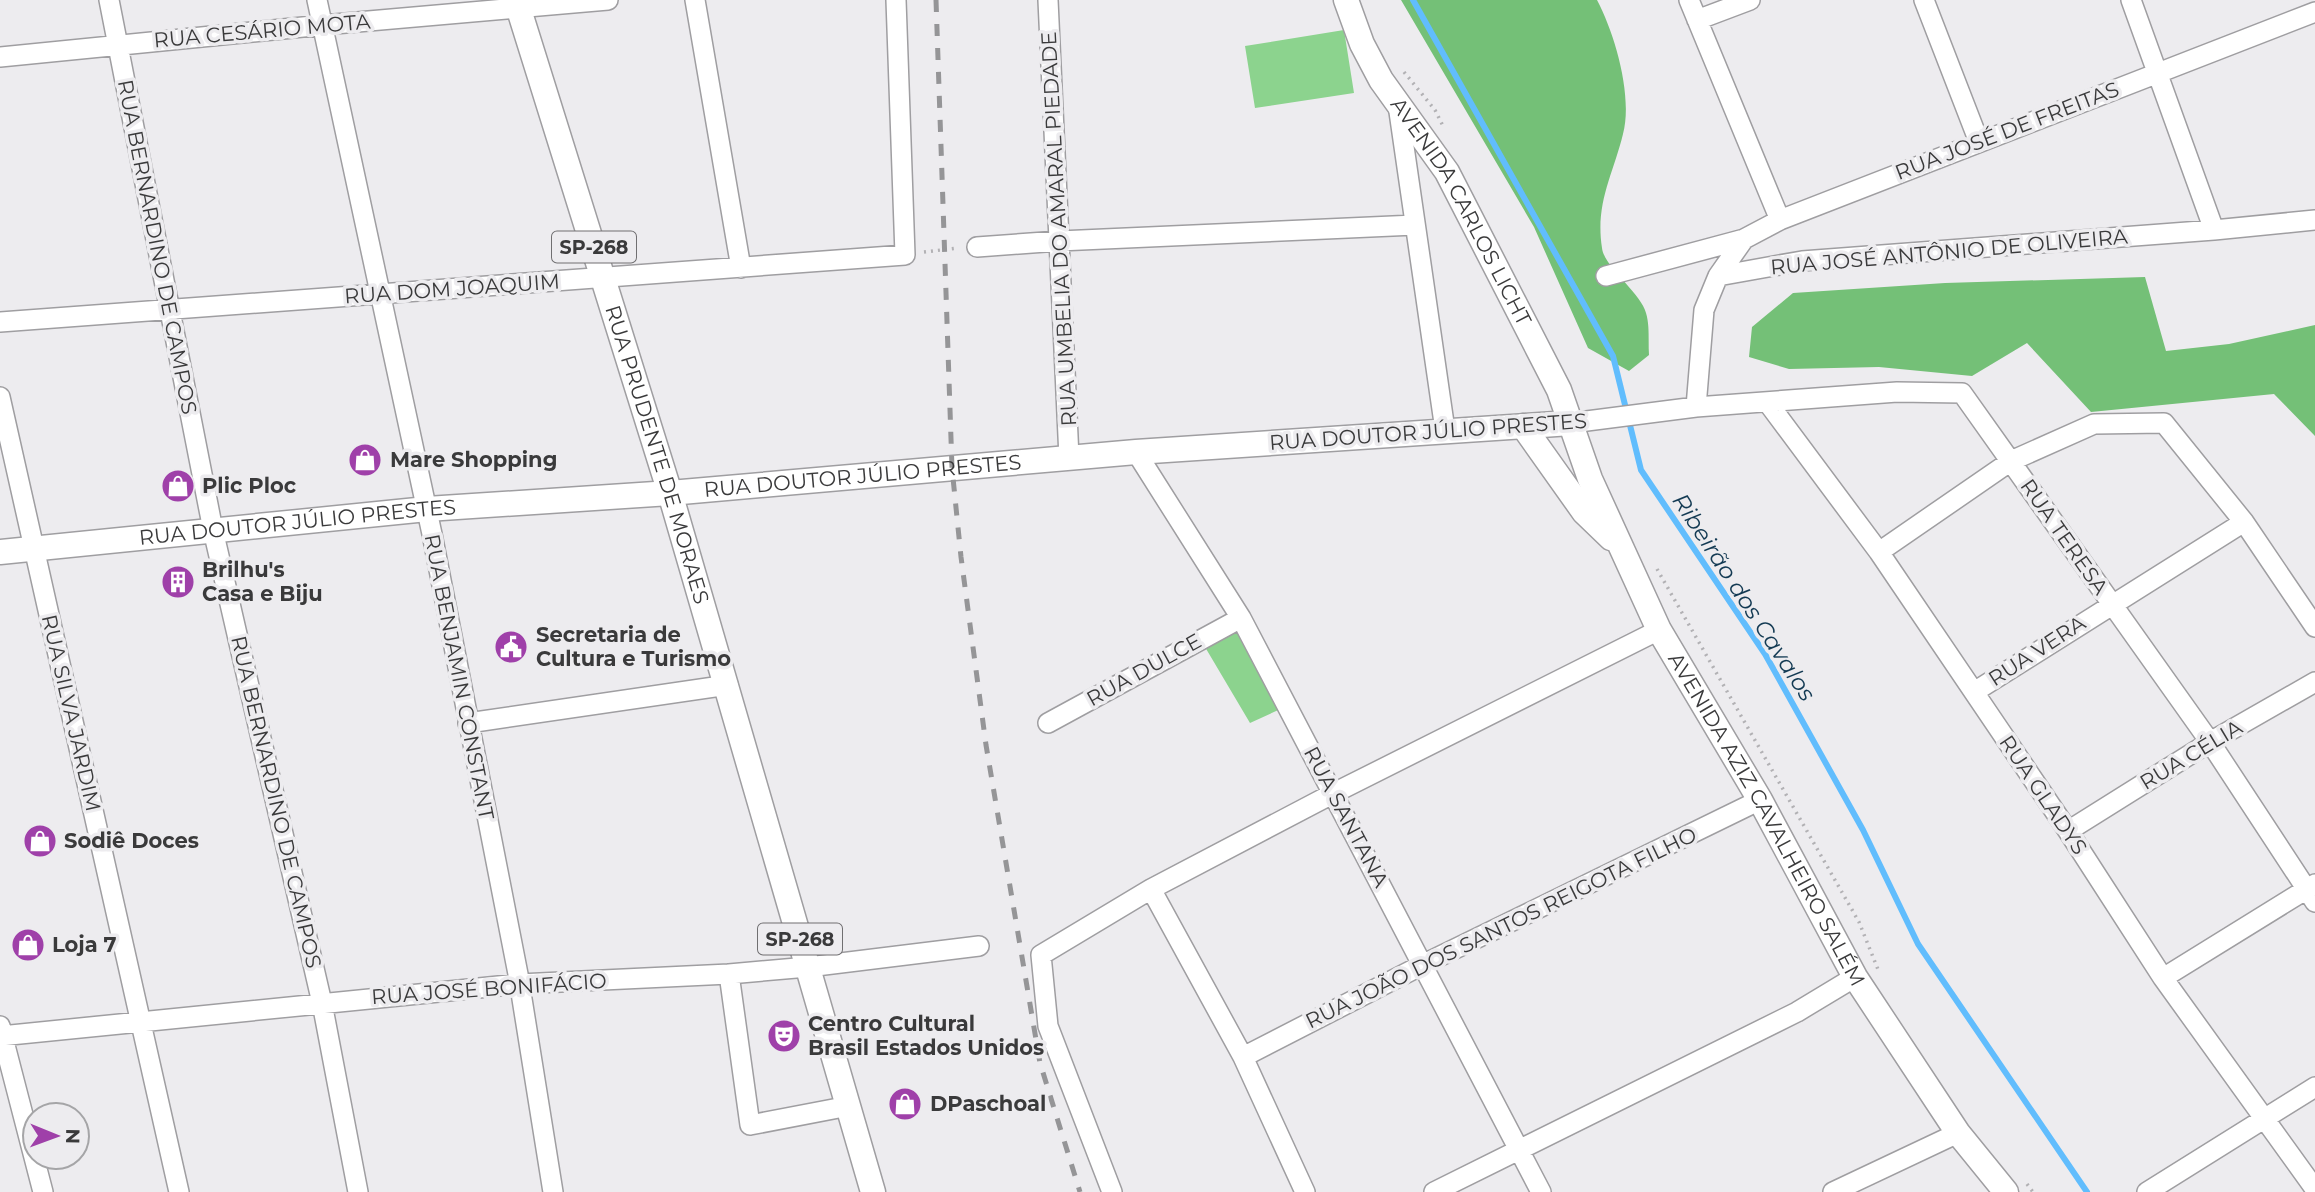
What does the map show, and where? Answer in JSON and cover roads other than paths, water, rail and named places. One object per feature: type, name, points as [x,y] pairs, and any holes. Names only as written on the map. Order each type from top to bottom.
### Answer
[{"type":"main road","name":"AVENIDA CARLOS LICHT","points":[[1346,0],[1362,44],[1381,80],[1447,172],[1559,390],[1571,423]]},
{"type":"main road","name":"RUA PRUDENTE DE MORAES","points":[[517,4],[728,685],[873,1192]]},
{"type":"main road","name":"RUA DOUTOR JÚLIO PRESTES","points":[[0,552],[427,509],[670,493],[1136,452],[1571,423]]},
{"type":"main road","name":"AVENIDA AZIZ CAVALHEIRO SALÉM","points":[[1571,423],[1586,470],[1659,630],[1760,800],[1855,977],[1958,1133],[2015,1187]]},
{"type":"main road","points":[[1523,426],[1584,512],[1620,547]]},
{"type":"street","name":"RUA BERNARDINO DE CAMPOS","points":[[109,0],[213,530],[322,1003],[358,1192]]},
{"type":"street","name":"RUA BENJAMIN CONSTANT","points":[[317,0],[427,509],[519,985],[553,1192]]},
{"type":"street","name":"RUA CESÁRIO MOTA","points":[[0,57],[517,4],[608,0]]},
{"type":"street","points":[[695,0],[741,268]]},
{"type":"street","name":"RUA DOM JOAQUIM","points":[[0,322],[905,255],[896,0]]},
{"type":"street","name":"RUA UMBELIA DO AMARAL PIEDADE","points":[[1048,0],[1069,458]]},
{"type":"street","points":[[1689,0],[1780,220]]},
{"type":"street","points":[[1697,20],[1749,0]]},
{"type":"street","points":[[1924,0],[1979,142]]},
{"type":"street","points":[[2131,0],[2214,230]]},
{"type":"street","name":"RUA JOSÉ DE FREITAS","points":[[1718,276],[1744,239],[1780,220],[2315,12]]},
{"type":"street","points":[[1397,104],[1445,430]]},
{"type":"street","name":"RUA JOSÉ ANTÔNIO DE OLIVEIRA","points":[[1718,276],[1802,261],[2315,220]]},
{"type":"street","points":[[977,247],[1415,225]]},
{"type":"street","points":[[1606,276],[1744,239]]},
{"type":"street","points":[[1696,407],[1704,310],[1718,276]]},
{"type":"street","name":"RUA TERESA","points":[[1651,414],[1696,407],[1897,392],[1962,393],[2210,742],[2312,892]]},
{"type":"street","name":"RUA SILVA JARDIM","points":[[0,397],[179,1192]]},
{"type":"street","name":"RUA GLADYS","points":[[1768,403],[1878,552],[2068,831],[2163,978],[2315,1189]]},
{"type":"street","name":"RUA DOUTOR JÚLIO PRESTES","points":[[1571,423],[1651,414]]},
{"type":"street","points":[[1878,552],[2011,461],[2094,424],[2164,423],[2244,522],[2315,627]]},
{"type":"street","name":"RUA SANTANA","points":[[1136,452],[1241,618],[1541,1192]]},
{"type":"street","name":"RUA VERA","points":[[1974,692],[2244,522]]},
{"type":"street","name":"RUA DULCE","points":[[1048,723],[1241,618]]},
{"type":"street","points":[[1112,1192],[1048,1026],[1041,955],[1151,889],[1334,793],[1659,630]]},
{"type":"street","name":"RUA CÉLIA","points":[[2068,831],[2210,742],[2315,682]]},
{"type":"street","points":[[468,723],[728,685]]},
{"type":"street","name":"RUA JOÃO DOS SANTOS REIGOTA FILHO","points":[[1243,1057],[1424,964],[1760,800]]},
{"type":"street","points":[[1151,889],[1243,1057],[1306,1192]]},
{"type":"street","points":[[2163,978],[2312,892]]},
{"type":"street","name":"RUA JOSÉ BONIFÁCIO","points":[[1,1033],[519,985],[808,967],[979,946]]},
{"type":"street","points":[[729,974],[750,1125],[849,1106]]},
{"type":"street","points":[[1434,1192],[1797,1012],[1855,977]]},
{"type":"street","points":[[1,1033],[43,1192]]},
{"type":"street","points":[[2147,1192],[2315,1087]]},
{"type":"street","points":[[1833,1192],[1958,1133]]},
{"type":"waterway","name":"Ribeirão dos Cavalos","points":[[1413,0],[1613,356],[1641,470],[1765,654],[1863,830],[1918,944],[2087,1192]]},
{"type":"railway","points":[[936,0],[952,468],[961,557],[986,745],[1040,1063],[1080,1192]]},
{"type":"place","name":"Mare Shopping","points":[[365,460]]},
{"type":"place","name":"Plic Ploc","points":[[178,486]]},
{"type":"place","name":"Brilhu's Casa e Biju","points":[[178,582]]},
{"type":"place","name":"Secretaria de Cultura e Turismo","points":[[511,647]]},
{"type":"place","name":"Sodiê Doces","points":[[40,841]]},
{"type":"place","name":"Loja 7","points":[[28,945]]},
{"type":"place","name":"Centro Cultural Brasil Estados Unidos","points":[[784,1036]]},
{"type":"place","name":"DPaschoal","points":[[905,1104]]}]
